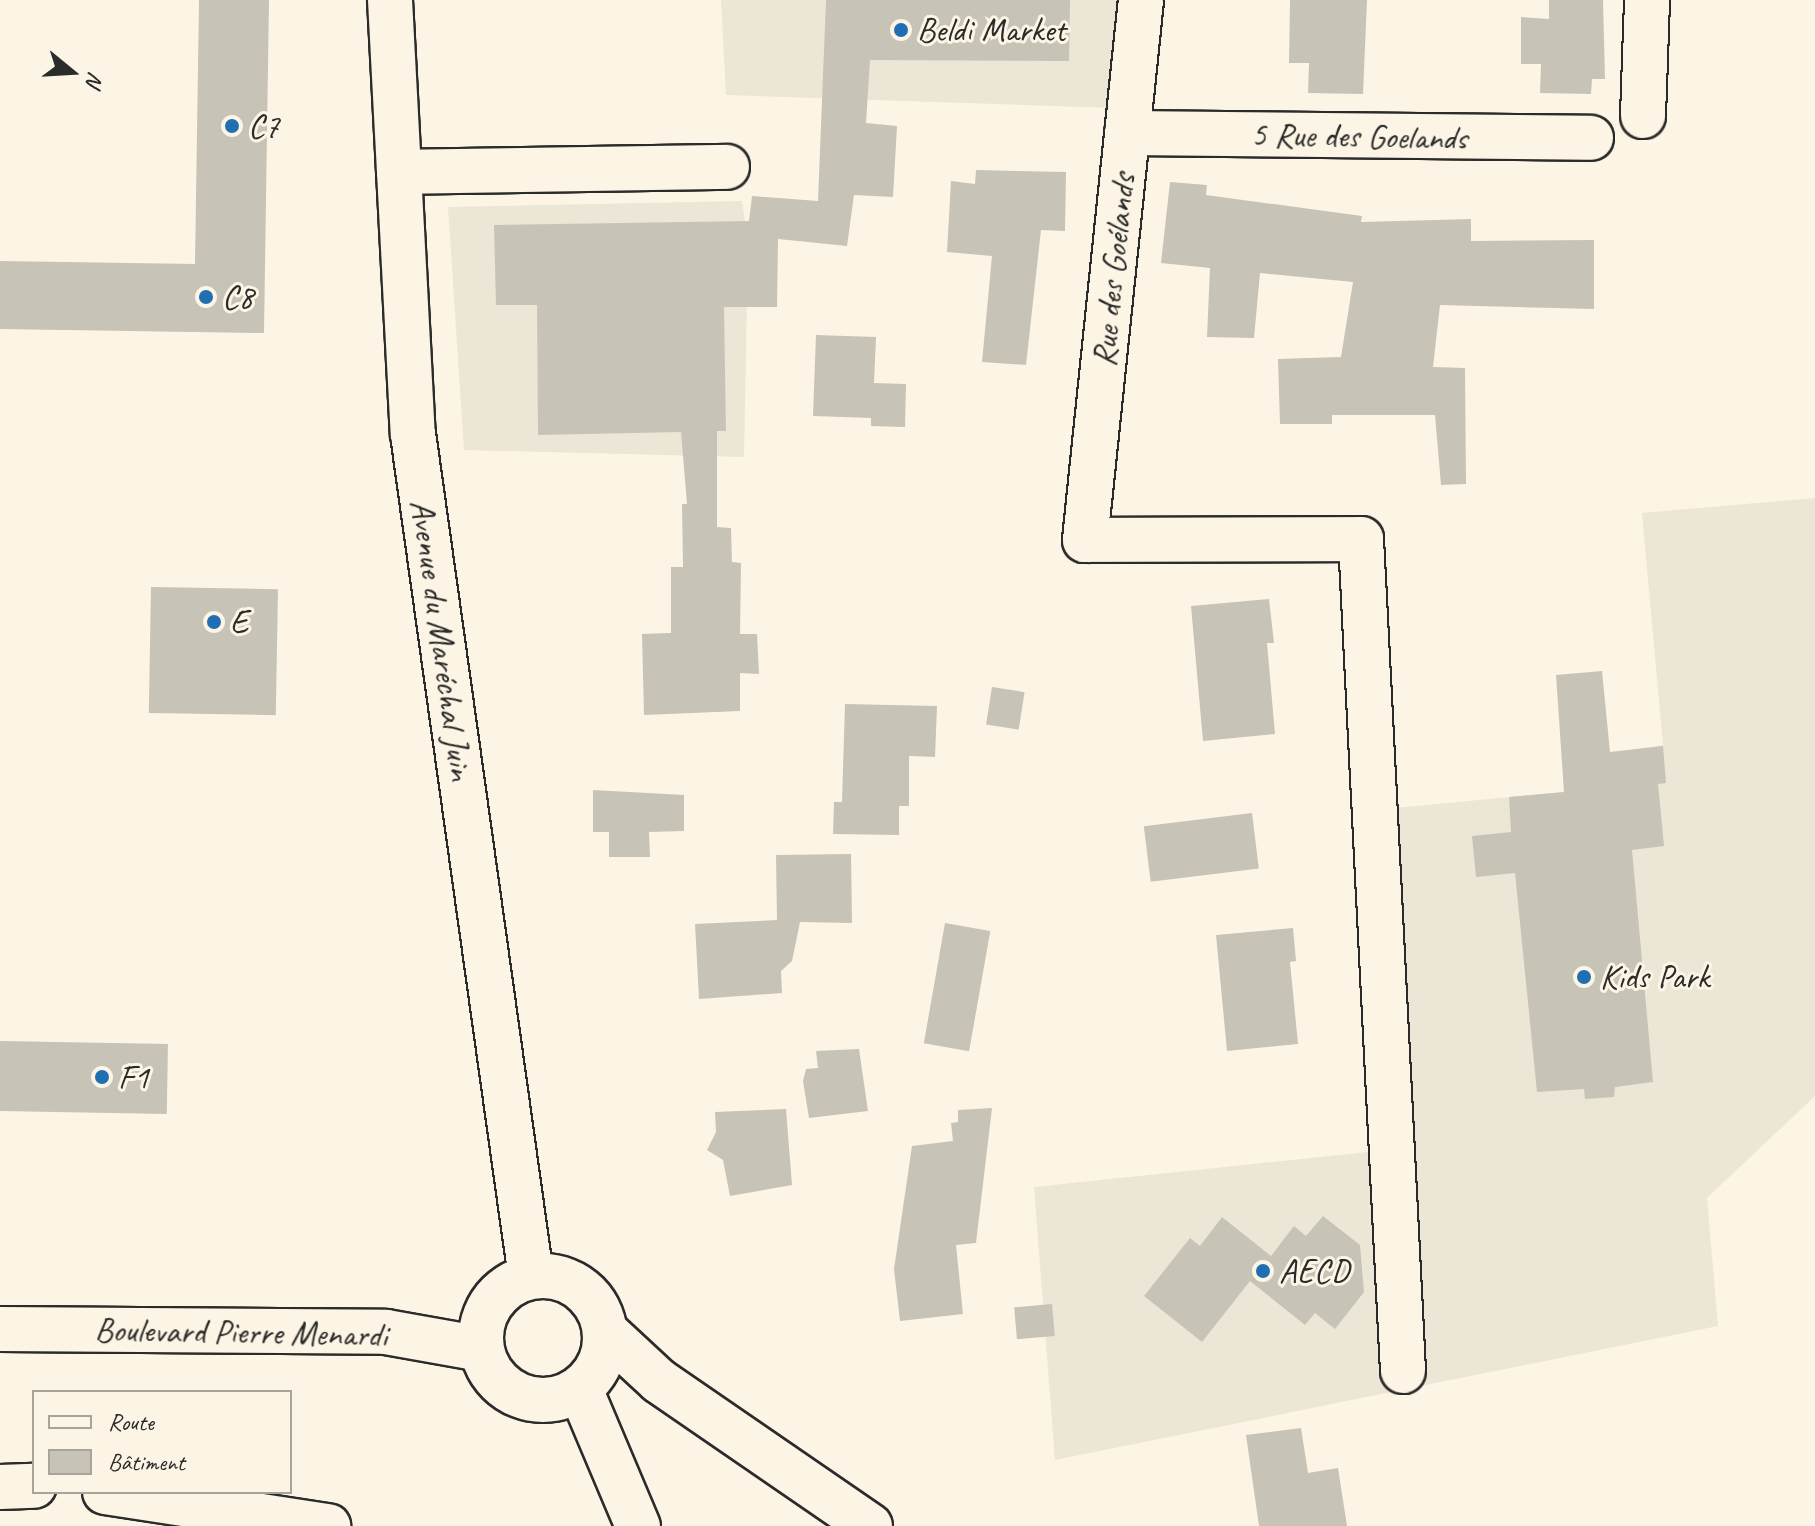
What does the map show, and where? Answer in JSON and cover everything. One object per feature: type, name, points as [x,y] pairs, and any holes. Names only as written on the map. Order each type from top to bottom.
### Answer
[{"type":"street","name":"Avenue du Maréchal Juin","points":[[390,0],[413,434],[531,1277]]},
{"type":"street","name":"Rue des Goélands","points":[[1141,0],[1085,540],[1361,539],[1403,1371]]},
{"type":"street","points":[[1643,116],[1647,0]]},
{"type":"street","name":"5 Rue des Goelands","points":[[1127,133],[1591,138]]},
{"type":"street","points":[[399,172],[727,167]]},
{"type":"street","points":[[606,1332],[601,1357],[580,1389],[550,1400],[519,1397],[501,1385],[481,1349],[484,1321],[498,1295],[531,1277],[565,1279],[580,1287],[592,1299],[606,1332],[659,1381],[870,1526]]},
{"type":"street","name":"Boulevard Pierre Menardi","points":[[0,1329],[386,1332],[481,1349]]},
{"type":"street","points":[[580,1389],[638,1526]]},
{"type":"street","points":[[0,1487],[32,1486]]},
{"type":"street","points":[[118,1494],[328,1526]]},
{"type":"shaded area","points":[[721,0],[1123,0],[1113,108],[726,95]]},
{"type":"shaded area","points":[[742,201],[748,245],[744,457],[464,450],[448,207]]},
{"type":"shaded area","points":[[1815,498],[1815,1096],[1707,1198],[1718,1326],[1055,1460],[1034,1187],[1415,1147],[1384,809],[1624,786],[1622,751],[1663,745],[1642,513]]},
{"type":"building","points":[[199,0],[269,0],[264,333],[0,329],[0,261],[195,264]]},
{"type":"building","points":[[826,0],[1070,0],[1069,61],[870,60],[866,123],[897,126],[893,197],[854,195],[847,246],[778,239],[777,307],[724,307],[726,431],[717,431],[717,527],[731,528],[732,562],[741,563],[740,634],[757,634],[759,674],[740,673],[740,711],[644,715],[642,634],[671,633],[671,567],[683,567],[682,504],[687,504],[681,432],[538,435],[537,305],[496,305],[494,225],[749,221],[752,196],[818,201]]},
{"type":"building","points":[[1290,0],[1367,0],[1363,94],[1308,93],[1309,63],[1289,63]]},
{"type":"building","points":[[1549,0],[1603,0],[1605,79],[1592,79],[1591,94],[1540,93],[1541,64],[1521,64],[1521,17],[1549,19]]},
{"type":"building","points":[[976,170],[1066,172],[1065,231],[1041,230],[1026,365],[982,362],[992,256],[947,252],[951,181],[975,184]]},
{"type":"building","points":[[1170,182],[1207,185],[1206,195],[1362,216],[1361,222],[1471,219],[1471,241],[1594,240],[1594,309],[1440,305],[1433,367],[1465,368],[1466,484],[1441,485],[1435,415],[1332,415],[1332,424],[1280,424],[1278,359],[1341,357],[1353,282],[1260,273],[1254,338],[1207,337],[1210,268],[1161,263]]},
{"type":"building","points":[[816,335],[876,337],[874,383],[906,384],[905,427],[871,426],[871,418],[813,416]]},
{"type":"building","name":"E","points":[[151,587],[278,589],[276,715],[149,713]]},
{"type":"building","points":[[1269,599],[1274,643],[1267,643],[1275,734],[1203,741],[1191,606]]},
{"type":"building","name":"Kids Park","points":[[1602,671],[1610,752],[1663,746],[1666,783],[1658,784],[1664,846],[1632,850],[1653,1082],[1615,1087],[1614,1097],[1585,1099],[1584,1089],[1537,1092],[1515,873],[1476,877],[1472,836],[1511,832],[1509,797],[1564,792],[1556,675]]},
{"type":"building","points":[[992,687],[1025,692],[1019,730],[986,725]]},
{"type":"building","points":[[845,704],[937,706],[935,757],[909,756],[909,806],[899,806],[899,835],[833,834],[834,802],[842,802]]},
{"type":"building","points":[[593,790],[684,795],[684,831],[649,832],[650,857],[609,857],[609,832],[593,832]]},
{"type":"building","points":[[1252,813],[1259,869],[1151,882],[1144,826]]},
{"type":"building","points":[[851,854],[852,923],[800,922],[792,961],[781,971],[782,993],[699,999],[695,924],[777,920],[776,855]]},
{"type":"building","points":[[945,923],[990,931],[969,1051],[924,1043]]},
{"type":"building","points":[[1293,928],[1296,961],[1290,962],[1298,1044],[1227,1051],[1216,935]]},
{"type":"building","name":"F1","points":[[0,1041],[168,1044],[167,1114],[0,1111]]},
{"type":"building","points":[[859,1049],[868,1111],[809,1118],[803,1081],[806,1069],[818,1068],[816,1051]]},
{"type":"building","points":[[992,1108],[976,1243],[956,1245],[963,1314],[900,1321],[894,1269],[912,1146],[953,1141],[951,1123],[958,1122],[958,1110]]},
{"type":"building","points":[[786,1109],[792,1185],[730,1196],[723,1160],[707,1150],[716,1132],[715,1112]]},
{"type":"building","name":"AECD","points":[[1323,1216],[1360,1245],[1364,1292],[1335,1329],[1315,1313],[1305,1325],[1250,1281],[1202,1342],[1144,1296],[1190,1238],[1200,1246],[1222,1217],[1271,1256],[1294,1226],[1306,1236]]},
{"type":"building","points":[[1052,1304],[1055,1336],[1017,1339],[1014,1307]]},
{"type":"building","points":[[1301,1428],[1308,1473],[1338,1468],[1347,1526],[1259,1526],[1246,1435]]},
{"type":"place","name":"Beldi Market","points":[[901,30]]},
{"type":"place","name":"C7","points":[[232,126]]},
{"type":"place","name":"C8","points":[[206,297]]},
{"type":"place","name":"E","points":[[214,622]]},
{"type":"place","name":"Kids Park","points":[[1584,977]]},
{"type":"place","name":"F1","points":[[102,1077]]},
{"type":"place","name":"AECD","points":[[1263,1271]]}]
